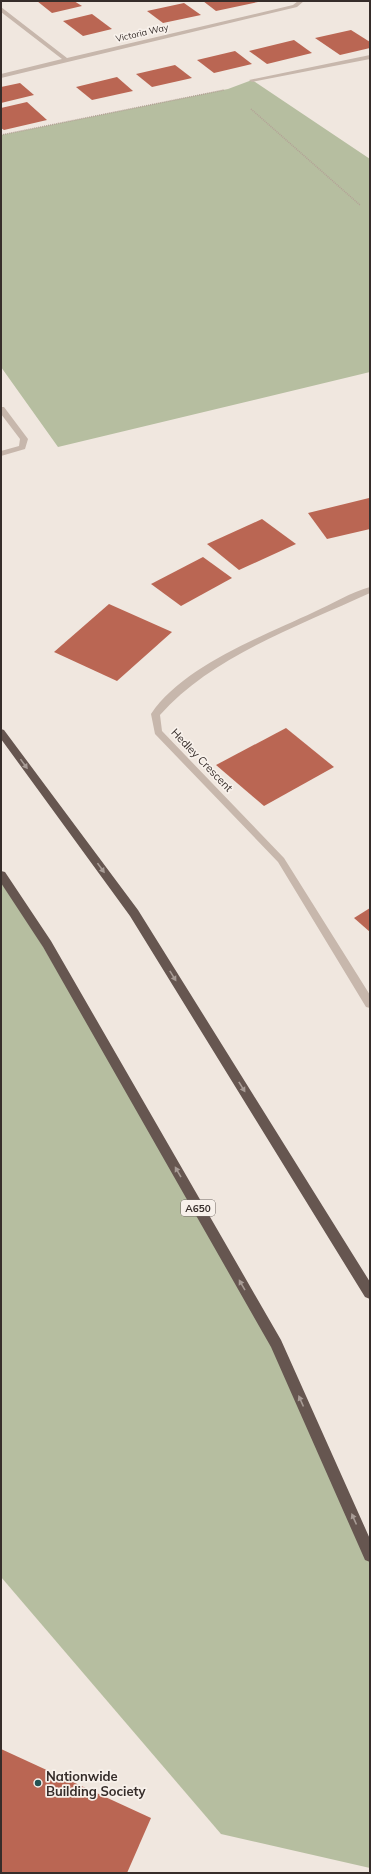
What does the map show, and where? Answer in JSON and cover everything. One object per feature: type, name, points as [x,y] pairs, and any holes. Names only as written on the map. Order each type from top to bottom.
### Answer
[{"type":"highway","points":[[1,732],[134,913],[370,1293]]},
{"type":"highway","name":"A650","points":[[1,875],[47,944],[276,1344],[370,1555]]},
{"type":"street","name":"Victoria Way","points":[[1,76],[295,6],[300,1]]},
{"type":"street","points":[[1,9],[66,60]]},
{"type":"street","points":[[252,80],[370,57]]},
{"type":"street","points":[[1,409],[24,439],[22,447],[1,454]]},
{"type":"street","name":"Hedley Crescent","points":[[370,590],[240,650],[192,678],[168,697],[155,714],[158,732],[281,860],[370,1004]]},
{"type":"path","points":[[1,135],[228,89],[252,80]]},
{"type":"path","points":[[228,89],[360,205]]},
{"type":"green space","points":[[252,80],[370,159],[370,372],[58,447],[1,367],[1,135],[228,89]]},
{"type":"green space","points":[[1,875],[276,1344],[370,1555],[370,1868],[221,1834],[1,1577]]},
{"type":"building","points":[[37,1],[74,1],[82,6],[52,13]]},
{"type":"building","points":[[203,1],[258,1],[258,2],[216,11]]},
{"type":"building","points":[[184,3],[201,15],[163,23],[147,11]]},
{"type":"building","points":[[92,14],[112,29],[83,36],[63,21]]},
{"type":"building","points":[[351,30],[370,42],[370,48],[340,55],[315,38]]},
{"type":"building","points":[[294,40],[312,53],[267,64],[249,51]]},
{"type":"building","points":[[235,51],[252,64],[214,73],[197,60]]},
{"type":"building","points":[[175,65],[192,78],[152,87],[136,74]]},
{"type":"building","points":[[117,77],[133,91],[92,100],[76,87]]},
{"type":"building","points":[[20,83],[34,95],[1,103],[1,87]]},
{"type":"building","points":[[27,102],[47,120],[4,130],[1,128],[1,108]]},
{"type":"building","points":[[369,498],[370,529],[327,539],[308,513]]},
{"type":"building","points":[[262,519],[296,544],[239,570],[207,544]]},
{"type":"building","points":[[203,557],[232,578],[181,606],[151,584]]},
{"type":"building","points":[[109,604],[172,632],[117,681],[54,652]]},
{"type":"building","points":[[286,728],[334,767],[264,806],[216,765]]},
{"type":"building","points":[[370,908],[370,932],[354,918]]},
{"type":"building","name":"Nationwide Building Society","points":[[1,1749],[151,1818],[127,1873],[1,1873]]},
{"type":"place","name":"Nationwide Building Society","points":[[38,1783]]}]
